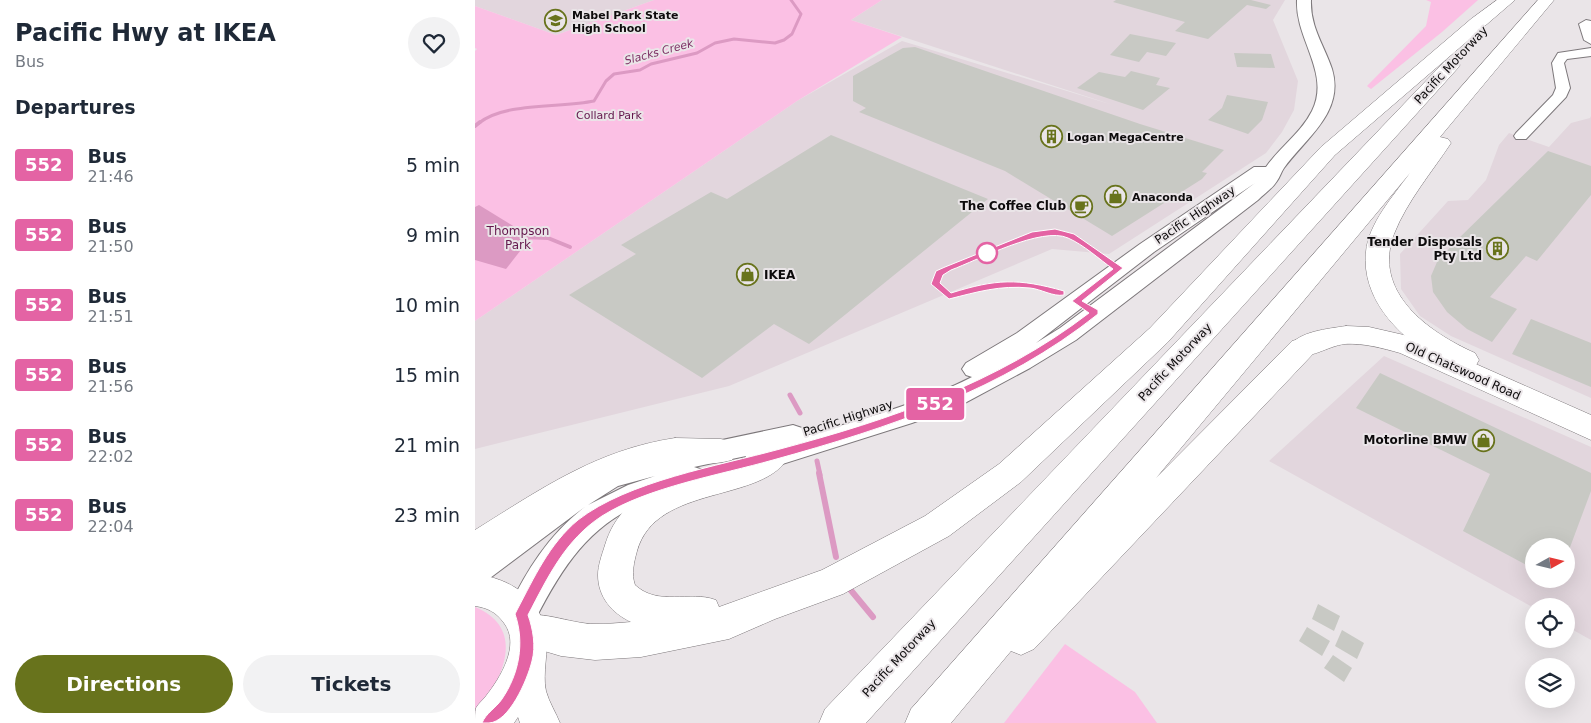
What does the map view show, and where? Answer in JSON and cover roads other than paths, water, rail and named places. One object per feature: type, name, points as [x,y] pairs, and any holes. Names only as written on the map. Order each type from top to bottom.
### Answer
[{"type":"main road","points":[[525,635],[595,642],[641,639],[729,622],[766,605],[831,584],[937,526],[1010,474],[1159,335],[1328,151],[1477,22],[1507,0]]},
{"type":"main road","name":"Pacific Motorway","points":[[839,723],[1511,0]]},
{"type":"main road","points":[[925,723],[1545,0]]},
{"type":"main road","name":"Old Chatswood Road","points":[[1487,67],[1382,234],[1376,255],[1377,275],[1388,300],[1432,344],[1591,416]]},
{"type":"main road","name":"Old Chatswood Road","points":[[938,723],[1302,348],[1323,339],[1346,335],[1369,336],[1407,345],[1591,428]]},
{"type":"main road","points":[[475,548],[561,492],[609,467],[674,450],[721,451]]},
{"type":"main road","points":[[766,605],[726,607],[683,615],[658,614],[636,607],[624,599],[617,588],[615,571],[625,536],[635,520],[653,504],[677,492],[738,475],[774,456]]},
{"type":"main road","points":[[475,590],[496,592],[525,635],[527,692],[540,723]]},
{"type":"main road","points":[[489,723],[507,704],[525,635]]},
{"type":"street","name":"Pacific Highway","points":[[525,635],[551,560],[567,538],[598,512],[639,492],[836,438],[943,401],[1022,362],[1068,334],[1233,211],[1269,179],[1276,165],[1308,132],[1323,106],[1326,80],[1324,70],[1307,30],[1304,0]]},
{"type":"street","points":[[1589,24],[1591,40]]},
{"type":"street","points":[[1521,136],[1559,97],[1563,88],[1558,63],[1562,56],[1591,52]]},
{"type":"street","points":[[1562,79],[1566,65],[1572,61],[1591,60]]},
{"type":"street","name":"Pacific Highway","points":[[475,571],[576,498],[609,478],[642,468],[822,428],[888,405],[984,364],[1025,339],[1147,248],[1259,171],[1276,165]]},
{"type":"waterway","name":"Slacks Creek","points":[[479,123],[490,116],[518,109],[594,101],[606,81],[614,74],[640,70],[651,64],[697,53],[715,43],[734,39],[775,43],[784,40],[792,34],[801,14],[791,0]]},
{"type":"waterway","name":"Slacks Creek","points":[[475,126],[480,122]]},
{"type":"waterway","points":[[525,237],[548,238],[570,247]]},
{"type":"waterway","points":[[790,395],[800,413]]},
{"type":"waterway","points":[[817,461],[820,475]]},
{"type":"waterway","points":[[819,473],[836,557]]},
{"type":"waterway","points":[[849,588],[873,617]]},
{"type":"place","name":"Mabel Park State High School","points":[[556,21]]},
{"type":"place","name":"Logan MegaCentre","points":[[1051,137]]},
{"type":"place","name":"Anaconda","points":[[1116,197]]},
{"type":"place","name":"The Coffee Club","points":[[1082,206]]},
{"type":"place","name":"Tender Disposals Pty Ltd","points":[[1498,249]]},
{"type":"place","name":"IKEA","points":[[748,275]]},
{"type":"place","name":"Motorline BMW","points":[[1483,440]]},
{"type":"park label","name":"Collard Park","points":[[609,115]]},
{"type":"park label","name":"Thompson Park","points":[[518,238]]}]
